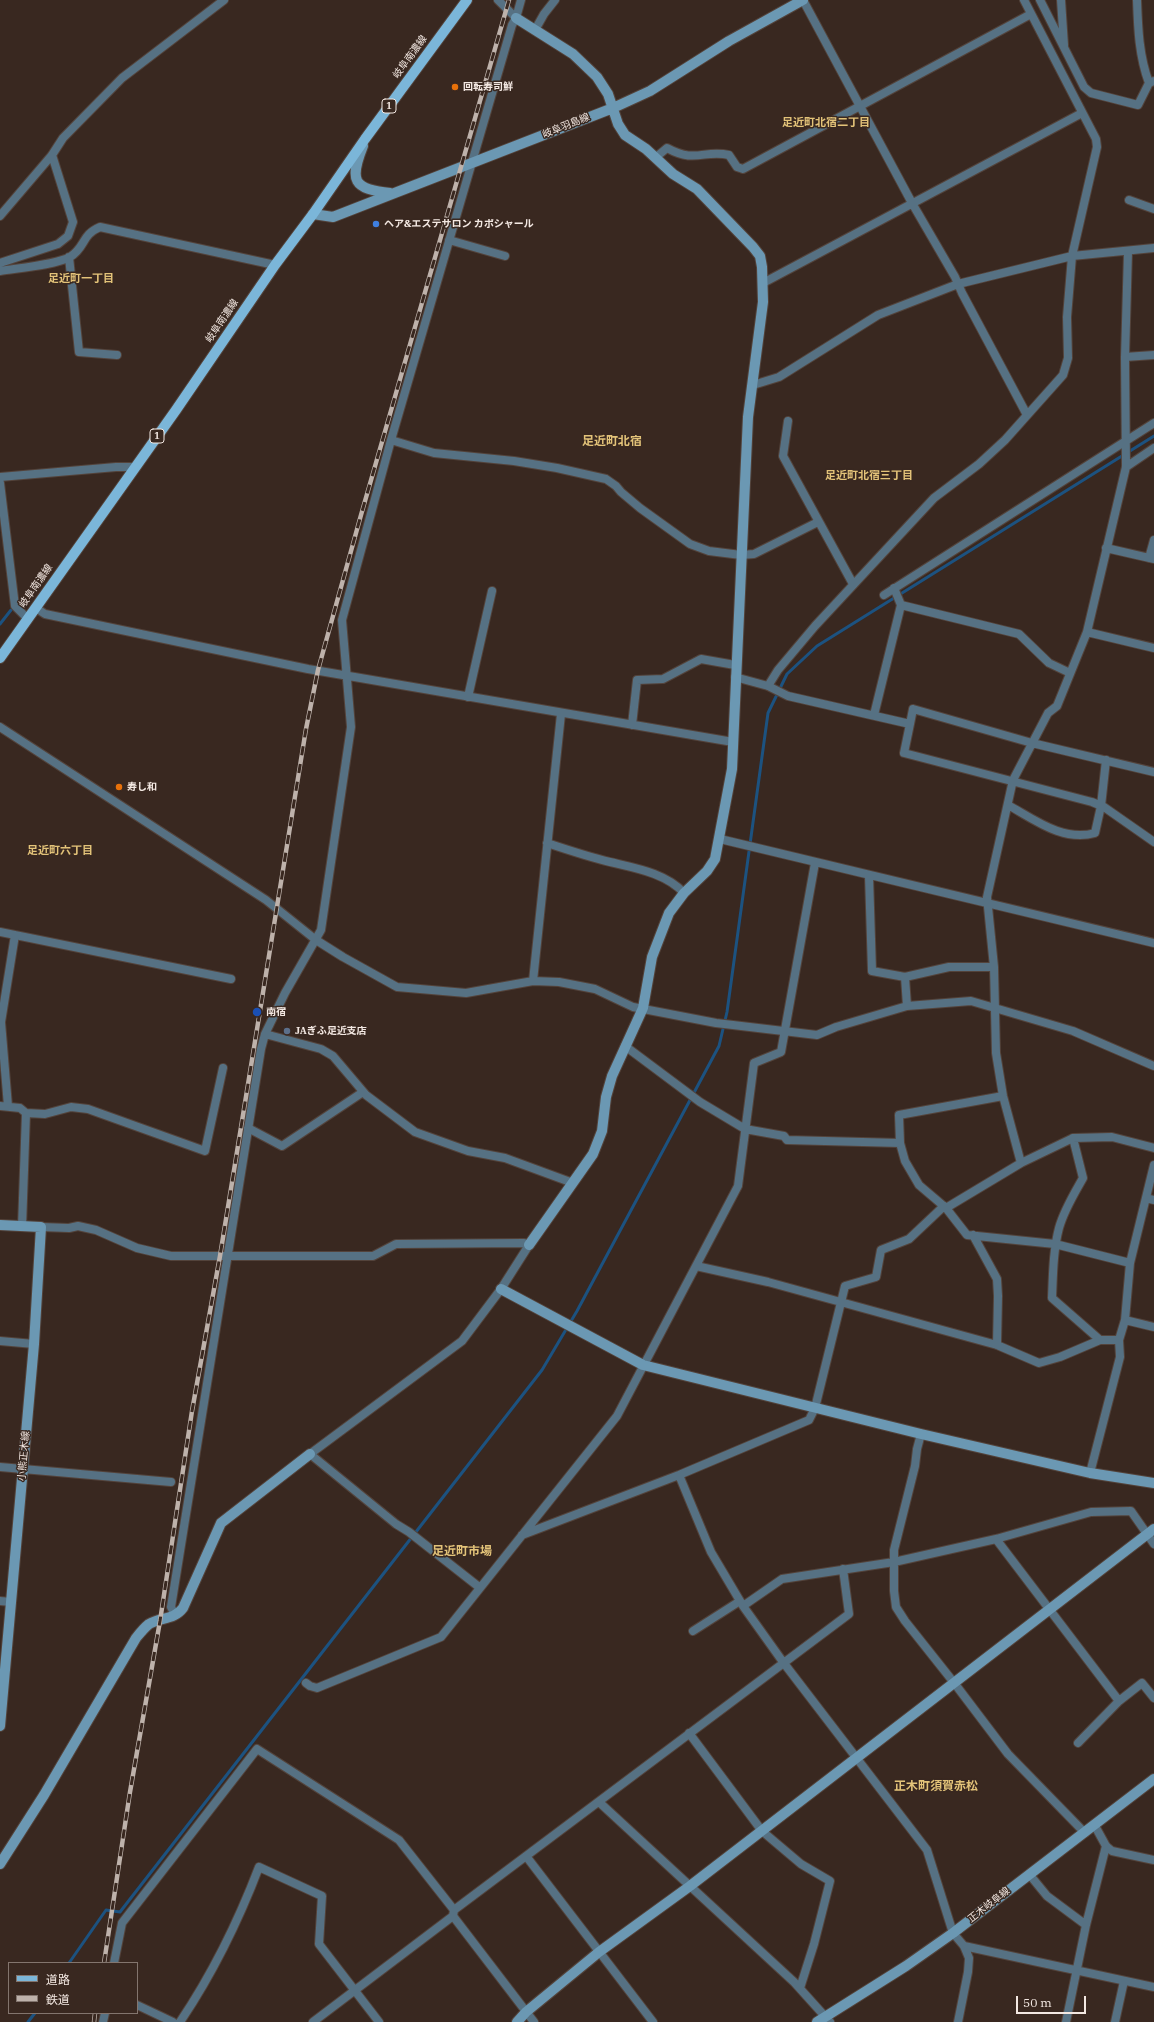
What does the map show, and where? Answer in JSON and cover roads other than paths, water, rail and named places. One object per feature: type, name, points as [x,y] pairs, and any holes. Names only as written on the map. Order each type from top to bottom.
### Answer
[{"type":"main road","name":"岐阜南濃線","points":[[0,658],[176,410],[275,265],[467,0]]},
{"type":"street","points":[[0,216],[52,155],[63,138],[122,78],[224,0]]},
{"type":"street","points":[[0,1864],[44,1795],[136,1638],[150,1624],[180,1612],[188,1601],[208,1548],[221,1522],[462,1341],[501,1289],[593,1154],[602,1131],[606,1096],[612,1076],[642,1008],[652,957],[659,936],[669,913],[684,892],[707,871],[715,859],[720,839],[732,769],[735,665],[748,417],[760,326],[763,283],[760,256],[697,189],[673,174],[646,149],[625,135],[618,124],[608,94],[597,77],[573,54],[516,18],[498,0]]},
{"type":"street","points":[[175,1615],[171,1607],[227,1255],[265,1034],[285,993],[321,930],[351,727],[342,620],[391,440],[449,240],[512,24],[516,18],[522,0]]},
{"type":"street","points":[[535,30],[544,14],[555,0]]},
{"type":"street","points":[[803,0],[912,203],[958,284],[1027,416]]},
{"type":"street","name":"岐阜羽島線","points":[[313,214],[333,217],[613,108],[650,91],[728,41],[803,0]]},
{"type":"street","points":[[768,686],[778,670],[853,584],[934,498],[979,464],[1005,440],[1063,375],[1068,358],[1067,318],[1072,256],[1097,147],[1096,139],[1024,0]]},
{"type":"street","points":[[1040,0],[1084,87],[1091,93],[1138,105],[1152,82],[1143,65],[1138,34],[1137,0]]},
{"type":"street","points":[[1061,0],[1064,50]]},
{"type":"street","points":[[655,158],[667,148],[680,155],[689,157],[722,153],[729,155],[737,167],[743,168],[1031,14]]},
{"type":"street","points":[[763,283],[1082,113]]},
{"type":"street","points":[[366,139],[356,164],[355,175],[359,185],[370,191],[393,193]]},
{"type":"street","points":[[0,263],[58,244],[68,236],[73,222],[52,155]]},
{"type":"street","points":[[1129,200],[1154,209]]},
{"type":"street","points":[[0,271],[53,262],[69,257],[80,249],[89,232],[100,227],[275,265]]},
{"type":"street","points":[[449,240],[505,256]]},
{"type":"street","points":[[753,385],[779,377],[878,316],[958,284],[1072,256],[1128,252],[1154,248]]},
{"type":"street","points":[[1021,1163],[1003,1096],[996,1054],[994,967],[987,897],[1013,780],[1048,713],[1057,706],[1087,632],[1126,467],[1127,440],[1125,357],[1128,252]]},
{"type":"street","points":[[69,257],[79,352],[117,354]]},
{"type":"street","points":[[1125,357],[1154,355]]},
{"type":"street","points":[[788,421],[783,456],[853,584]]},
{"type":"street","points":[[884,595],[1154,424]]},
{"type":"street","points":[[391,440],[434,453],[514,461],[606,479],[640,508],[690,544],[709,551],[754,554],[818,522]]},
{"type":"street","points":[[1126,467],[1154,448]]},
{"type":"street","points":[[0,477],[116,467],[135,467]]},
{"type":"street","points":[[0,483],[15,606],[28,619]]},
{"type":"street","points":[[1106,548],[1152,558],[1154,540]]},
{"type":"street","points":[[874,715],[901,604],[894,588]]},
{"type":"street","points":[[468,697],[492,591]]},
{"type":"street","points":[[901,604],[1019,634],[1049,663],[1070,673]]},
{"type":"street","points":[[36,608],[45,614],[346,676],[561,714],[733,742]]},
{"type":"street","points":[[1087,632],[1154,648]]},
{"type":"street","points":[[632,725],[637,680],[663,679],[701,659],[735,665]]},
{"type":"street","points":[[735,677],[768,686],[788,696],[910,724]]},
{"type":"street","points":[[1154,772],[1032,743],[913,709],[904,753],[1013,780],[1092,802],[1101,806],[1154,842]]},
{"type":"street","points":[[533,981],[561,714]]},
{"type":"street","points":[[0,727],[266,900],[316,940],[343,957],[397,986],[466,993],[533,981],[559,982],[595,989],[633,1007],[716,1023],[817,1035],[836,1027],[907,1006],[971,1002],[1073,1031],[1154,1066]]},
{"type":"street","points":[[1008,805],[1058,833],[1084,836],[1095,833],[1101,806],[1106,760]]},
{"type":"street","points":[[720,839],[869,876],[1154,943]]},
{"type":"street","points":[[547,843],[610,862],[645,870],[678,886],[684,892]]},
{"type":"street","points":[[306,1682],[310,1686],[317,1688],[441,1638],[479,1587],[522,1536],[617,1416],[738,1186],[754,1063],[781,1052],[786,1031],[815,863]]},
{"type":"street","points":[[869,876],[872,971],[905,977],[949,967],[994,967]]},
{"type":"street","points":[[0,932],[231,979]]},
{"type":"street","points":[[15,935],[1,1022],[4,1106],[20,1108],[26,1113],[45,1114],[71,1107],[88,1109],[205,1151],[223,1068]]},
{"type":"street","points":[[905,977],[907,1006]]},
{"type":"street","points":[[265,1034],[321,1050],[333,1056],[363,1092],[415,1132],[468,1152],[505,1158],[573,1183]]},
{"type":"street","points":[[625,1046],[700,1102],[745,1129],[784,1136],[787,1140],[900,1143]]},
{"type":"street","points":[[248,1128],[282,1146],[363,1092]]},
{"type":"street","points":[[1003,1096],[899,1115],[900,1143],[905,1161],[919,1184],[945,1207],[967,1235],[1055,1244],[1130,1263]]},
{"type":"street","points":[[22,1227],[26,1113]]},
{"type":"street","points":[[522,1536],[679,1475],[809,1420],[815,1408],[840,1301],[845,1286],[876,1277],[880,1250],[909,1239],[945,1207],[1021,1163],[1073,1138],[1112,1137],[1154,1148]]},
{"type":"street","points":[[1073,1138],[1083,1178],[1059,1226],[1055,1244],[1052,1298],[1100,1340]]},
{"type":"street","points":[[1090,1473],[1120,1357],[1119,1340],[1125,1320],[1130,1263],[1150,1199],[1154,1164]]},
{"type":"street","points":[[0,1225],[69,1228],[78,1226],[96,1230],[137,1248],[171,1256],[373,1256],[396,1244],[530,1245]]},
{"type":"street","name":"小熊正木線","points":[[0,1726],[34,1344],[41,1227]]},
{"type":"street","points":[[973,1235],[997,1279],[997,1345]]},
{"type":"street","points":[[696,1266],[840,1301],[997,1345],[1039,1363],[1060,1357],[1100,1340],[1119,1340]]},
{"type":"street","points":[[501,1289],[643,1365],[921,1434],[1090,1473],[1154,1483]]},
{"type":"street","points":[[1125,1320],[1154,1327]]},
{"type":"street","points":[[0,1341],[34,1344]]},
{"type":"street","points":[[921,1434],[915,1466],[894,1550],[894,1591],[896,1607],[905,1621],[1008,1754],[1085,1833]]},
{"type":"street","points":[[310,1454],[390,1519],[409,1532],[479,1587]]},
{"type":"street","points":[[0,1467],[170,1482]]},
{"type":"street","points":[[679,1475],[711,1552],[742,1604],[783,1662],[858,1757],[927,1850],[953,1933],[964,1946],[969,1958],[968,1972],[958,2022]]},
{"type":"street","points":[[693,1631],[742,1604],[782,1579],[894,1562],[996,1540],[1091,1512],[1131,1511],[1151,1532],[1154,1544]]},
{"type":"street","points":[[517,2022],[526,2012],[599,1952],[690,1886],[1151,1532]]},
{"type":"street","points":[[996,1540],[1051,1609],[1119,1701]]},
{"type":"street","points":[[313,2022],[526,1856],[849,1614],[843,1569]]},
{"type":"street","points":[[0,1601],[11,1602]]},
{"type":"street","points":[[1078,1743],[1119,1701],[1142,1683],[1154,1698]]},
{"type":"street","points":[[689,1734],[762,1831],[801,1864],[830,1882],[814,1944],[800,1988]]},
{"type":"street","points":[[114,1962],[122,1923],[257,1749],[399,1840],[534,2022]]},
{"type":"street","name":"正木岐阜線","points":[[817,2022],[828,2019],[953,1933],[1029,1874],[1095,1826],[1154,1779]]},
{"type":"street","points":[[599,1802],[800,1988],[828,2019]]},
{"type":"street","points":[[1095,1826],[1106,1846],[1112,1851],[1154,1860]]},
{"type":"street","points":[[1066,2022],[1086,1926],[1106,1846]]},
{"type":"street","points":[[526,1856],[653,2022]]},
{"type":"street","points":[[180,2022],[196,1999],[224,1949],[247,1899],[259,1867],[322,1896],[319,1944],[379,2022]]},
{"type":"street","points":[[1029,1874],[1047,1896],[1086,1926]]},
{"type":"street","points":[[964,1946],[1154,1987]]},
{"type":"street","points":[[1115,2022],[1124,1981]]},
{"type":"street","points":[[138,2004],[173,2022]]},
{"type":"waterway","points":[[70,1962],[106,1910],[120,1912],[542,1370],[577,1311],[719,1046],[727,1012],[768,713],[787,674],[817,646],[1154,436]]},
{"type":"waterway","points":[[0,624],[11,610]]},
{"type":"waterway","points":[[28,2022],[34,2014]]},
{"type":"railway","points":[[104,1962],[130,1792],[160,1621],[192,1411],[220,1256],[306,729],[318,670],[509,0]]},
{"type":"railway","points":[[94,2022],[95,2014]]},
{"type":"place","name":"回転寿司鮮","points":[[455,87]]},
{"type":"place","name":"ヘア&エステサロン カポシャール","points":[[376,224]]},
{"type":"place","name":"寿し和","points":[[119,787]]},
{"type":"place","name":"南宿","points":[[257,1012]]},
{"type":"place","name":"JAぎふ足近支店","points":[[287,1031]]},
{"type":"district","name":"足近町北宿二丁目","points":[[826,123]]},
{"type":"district","name":"足近町一丁目","points":[[81,279]]},
{"type":"district","name":"足近町北宿","points":[[612,442]]},
{"type":"district","name":"足近町北宿三丁目","points":[[869,476]]},
{"type":"district","name":"足近町六丁目","points":[[60,851]]},
{"type":"district","name":"足近町市場","points":[[462,1552]]},
{"type":"district","name":"正木町須賀赤松","points":[[936,1787]]}]
